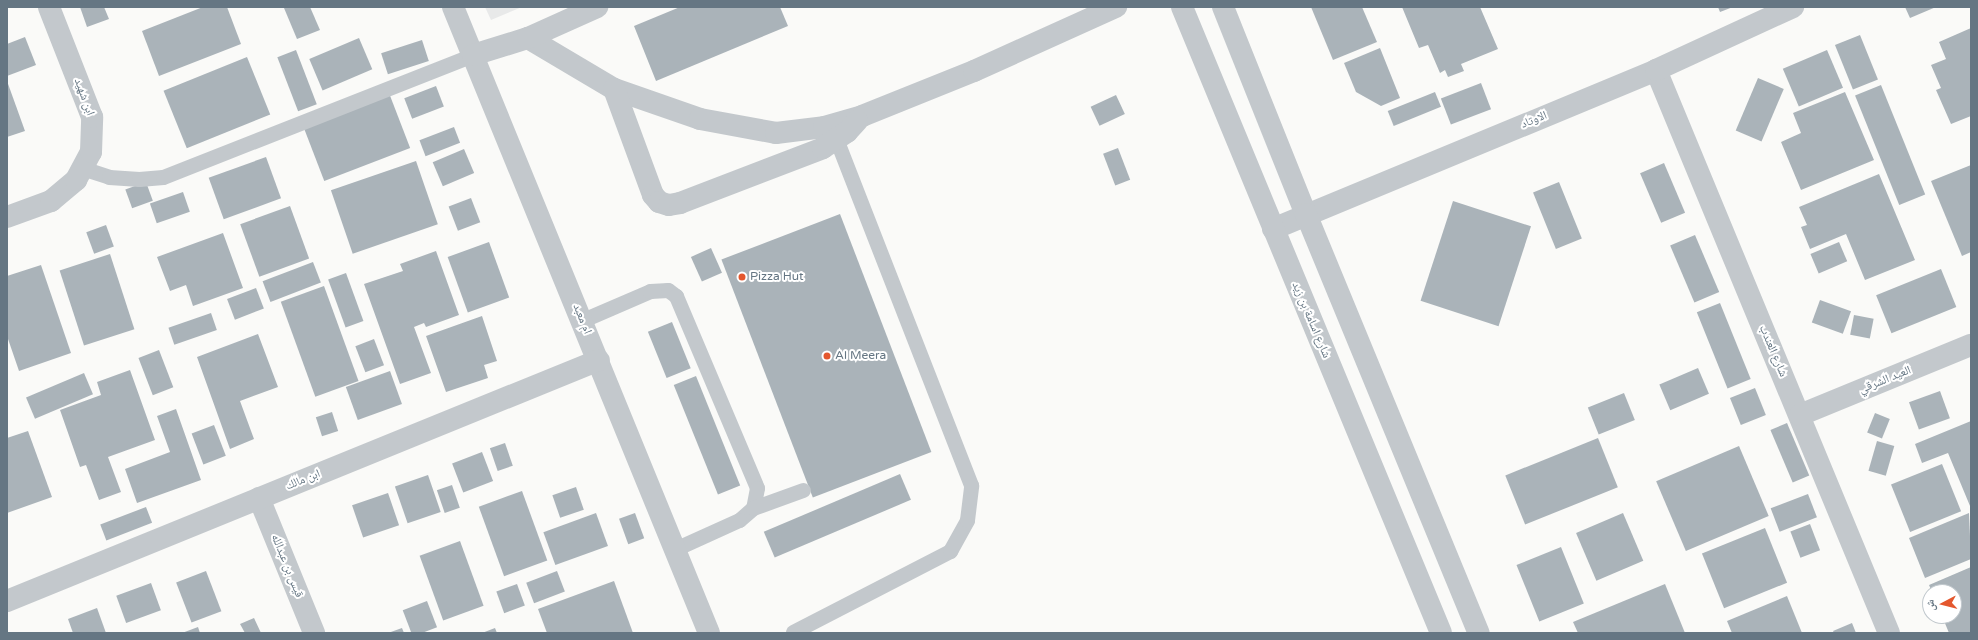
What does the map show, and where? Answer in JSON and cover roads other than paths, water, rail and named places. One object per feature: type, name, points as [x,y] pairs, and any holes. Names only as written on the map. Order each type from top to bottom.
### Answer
[{"type":"street","name":"ابن شهيد","points":[[7,217],[51,201],[76,180],[91,152],[92,117],[49,7]]},
{"type":"street","name":"ام معبد","points":[[453,7],[583,320],[709,633]]},
{"type":"street","points":[[473,55],[528,38],[597,7]]},
{"type":"street","name":"شارع اسامة بن زيد","points":[[1182,7],[1441,633]]},
{"type":"street","points":[[1223,7],[1306,214],[1479,633]]},
{"type":"street","name":"الاوتاد","points":[[1273,229],[1306,214],[1656,70],[1793,7]]},
{"type":"street","points":[[528,38],[614,89],[700,119],[776,133],[824,127],[862,116],[974,71],[1105,9]]},
{"type":"street","name":"شارع العندب","points":[[1656,70],[1889,633]]},
{"type":"street","points":[[614,89],[653,195],[660,202],[669,204],[680,203],[823,148],[836,139],[862,116]]},
{"type":"street","name":"العيد الشرقي","points":[[1800,415],[1971,345]]},
{"type":"street","name":"ابن مالك","points":[[7,601],[599,360]]},
{"type":"street","name":"قيس بن عبدالله","points":[[259,498],[314,633]]},
{"type":"lane","points":[[82,168],[109,177],[139,179],[163,177],[473,55]]},
{"type":"lane","points":[[793,632],[950,551],[967,520],[971,485],[836,139]]},
{"type":"lane","points":[[583,320],[650,291],[668,290],[676,296],[757,488],[753,508]]},
{"type":"lane","points":[[675,549],[727,527],[753,508],[803,490]]},
{"type":"place","name":"Pizza Hut","points":[[742,277]]},
{"type":"place","name":"Al Meera","points":[[827,356]]}]
